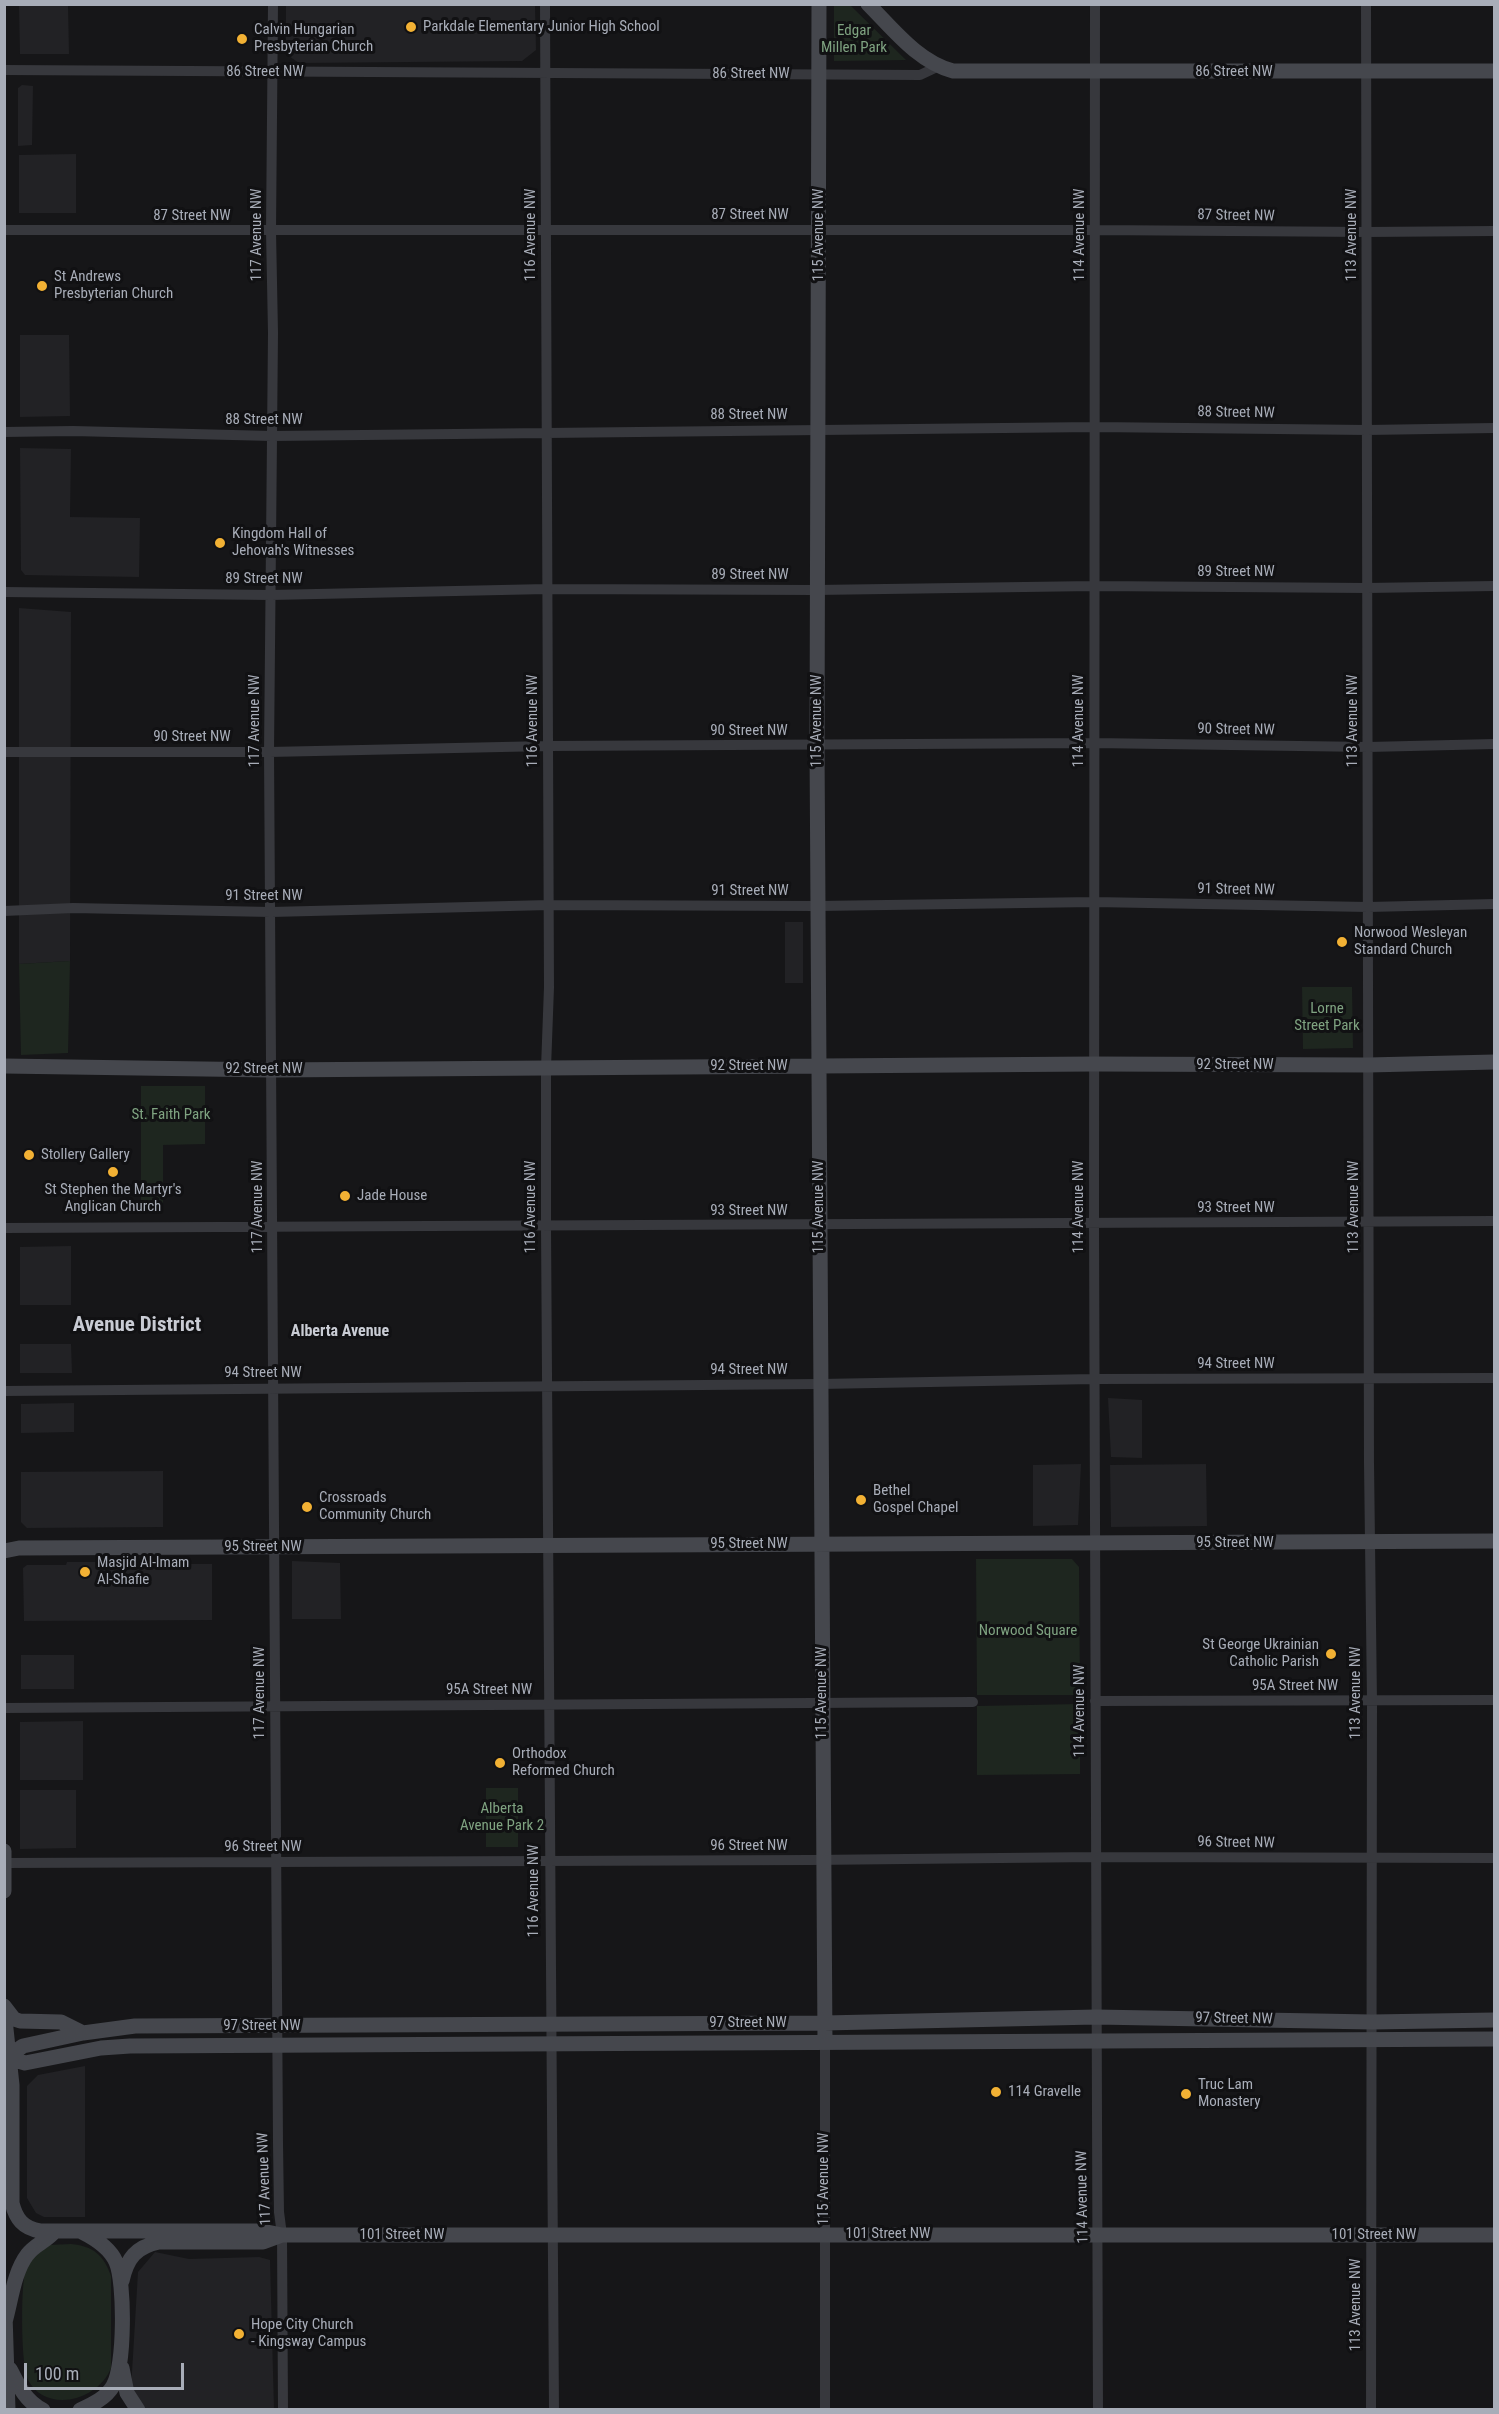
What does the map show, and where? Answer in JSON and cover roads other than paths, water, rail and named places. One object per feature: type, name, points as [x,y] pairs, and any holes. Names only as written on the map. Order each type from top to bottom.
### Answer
[{"type":"street","name":"117 Avenue NW","points":[[273,4],[269,752],[276,1861],[283,2409]]},
{"type":"street","name":"116 Avenue NW","points":[[545,4],[549,905],[546,1068],[547,1545],[554,2409]]},
{"type":"street","name":"115 Avenue NW","points":[[819,4],[816,590],[825,2042],[825,2409]]},
{"type":"street","points":[[868,4],[913,48],[937,67]]},
{"type":"street","name":"114 Avenue NW","points":[[1095,4],[1094,1379],[1098,2409]]},
{"type":"street","name":"113 Avenue NW","points":[[1366,4],[1369,1380],[1372,1701],[1371,2409]]},
{"type":"street","name":"86 Street NW","points":[[4,70],[921,75],[937,67],[969,72],[1494,71]]},
{"type":"street","name":"87 Street NW","points":[[4,230],[1494,231]]},
{"type":"street","name":"88 Street NW","points":[[4,432],[73,431],[272,436],[1095,427],[1367,430],[1494,428]]},
{"type":"street","name":"89 Street NW","points":[[4,592],[271,595],[548,590],[1494,586]]},
{"type":"street","name":"90 Street NW","points":[[4,752],[269,752],[548,746],[1094,743],[1368,747],[1494,744]]},
{"type":"street","name":"91 Street NW","points":[[4,910],[74,908],[271,912],[549,905],[818,906],[1094,902],[1368,907],[1494,904]]},
{"type":"street","name":"92 Street NW","points":[[4,1066],[271,1070],[1094,1064],[1368,1065],[1494,1062]]},
{"type":"street","name":"93 Street NW","points":[[4,1228],[820,1226],[1094,1222],[1494,1221]]},
{"type":"street","name":"94 Street NW","points":[[4,1391],[820,1384],[1094,1379],[1494,1378]]},
{"type":"street","name":"95 Street NW","points":[[4,1551],[19,1548],[1095,1542],[1370,1544],[1494,1541]]},
{"type":"street","name":"95A Street NW","points":[[1095,1701],[1494,1700]]},
{"type":"street","name":"95A Street NW","points":[[4,1708],[973,1702]]},
{"type":"street","points":[[4,1851],[4,1891]]},
{"type":"street","name":"96 Street NW","points":[[4,1863],[549,1862],[1096,1857],[1372,1860],[1494,1858]]},
{"type":"street","points":[[4,2008],[14,2019],[20,2021],[61,2022],[82,2033]]},
{"type":"street","name":"101 Street NW","points":[[4,2008],[6,2061],[12,2085],[12,2203],[15,2215],[22,2224],[30,2229],[262,2231],[282,2235],[1494,2235]]},
{"type":"street","name":"97 Street NW","points":[[6,2061],[23,2046],[82,2033],[135,2026],[824,2023],[1096,2017],[1372,2022],[1494,2020]]},
{"type":"street","name":"97 Street NW","points":[[6,2061],[25,2063],[101,2048],[130,2046],[1494,2039]]},
{"type":"street","points":[[80,2230],[110,2253],[120,2272],[123,2379],[127,2393],[138,2409]]},
{"type":"street","points":[[5,2322],[22,2263],[28,2253],[47,2241],[55,2231]]},
{"type":"street","name":"101 Street NW","points":[[121,2287],[124,2270],[130,2257],[148,2244],[159,2242],[263,2242],[282,2235]]},
{"type":"street","points":[[4,2311],[8,2409]]},
{"type":"street","points":[[80,2409],[92,2404],[110,2391],[115,2384],[122,2358]]},
{"type":"street","points":[[7,2361],[23,2393],[31,2402],[43,2409]]},
{"type":"place","name":"Parkdale Elementary Junior High School","points":[[411,27]]},
{"type":"place","name":"Calvin Hungarian Presbyterian Church","points":[[242,39]]},
{"type":"place","name":"St Andrews Presbyterian Church","points":[[42,286]]},
{"type":"place","name":"Kingdom Hall of Jehovah's Witnesses","points":[[220,543]]},
{"type":"place","name":"Norwood Wesleyan Standard Church","points":[[1342,942]]},
{"type":"place","name":"Stollery Gallery","points":[[29,1155]]},
{"type":"place","name":"St Stephen the Martyr's Anglican Church","points":[[113,1172]]},
{"type":"place","name":"Jade House","points":[[345,1196]]},
{"type":"place","name":"Bethel Gospel Chapel","points":[[861,1500]]},
{"type":"place","name":"Crossroads Community Church","points":[[307,1507]]},
{"type":"place","name":"Masjid Al-Imam Al-Shafie","points":[[85,1572]]},
{"type":"place","name":"St George Ukrainian Catholic Parish","points":[[1331,1654]]},
{"type":"place","name":"Orthodox Reformed Church","points":[[500,1763]]},
{"type":"place","name":"114 Gravelle","points":[[996,2092]]},
{"type":"place","name":"Truc Lam Monastery","points":[[1186,2094]]},
{"type":"place","name":"Hope City Church - Kingsway Campus","points":[[239,2334]]},
{"type":"district","name":"Avenue District","points":[[137,1326]]},
{"type":"district","name":"Alberta Avenue","points":[[340,1332]]},
{"type":"park label","name":"Edgar Millen Park","points":[[854,40]]},
{"type":"park label","name":"Lorne Street Park","points":[[1327,1018]]},
{"type":"park label","name":"St. Faith Park","points":[[171,1115]]},
{"type":"park label","name":"Norwood Square","points":[[1028,1631]]},
{"type":"park label","name":"Alberta Avenue Park 2","points":[[502,1818]]}]
